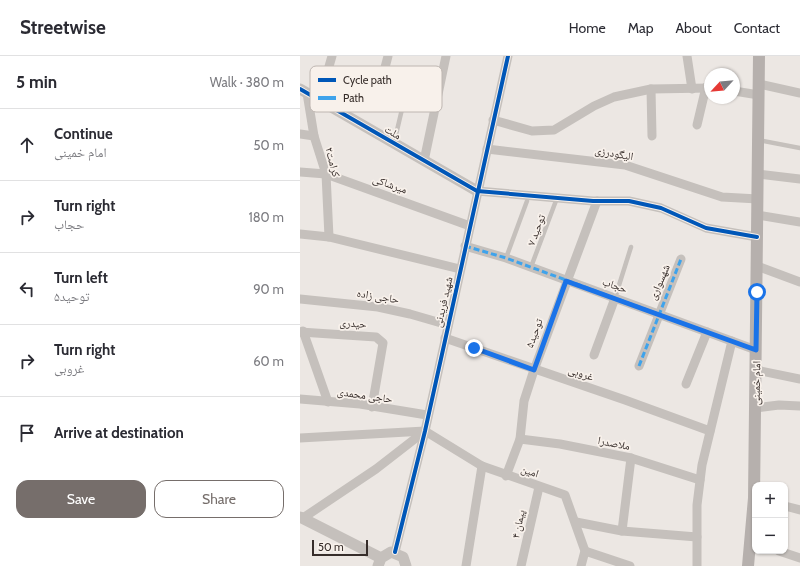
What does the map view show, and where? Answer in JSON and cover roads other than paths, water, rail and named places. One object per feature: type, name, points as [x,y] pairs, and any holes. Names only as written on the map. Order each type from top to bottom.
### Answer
[{"type":"main road","name":"امام خمینی","points":[[755,482],[759,56]]},
{"type":"main road","name":"امام خمینی","points":[[748,566],[752,548]]},
{"type":"street","points":[[329,66],[332,56]]},
{"type":"street","points":[[385,66],[388,56]]},
{"type":"street","points":[[442,75],[446,56]]},
{"type":"street","name":"شهید فریدنی","points":[[395,552],[425,431],[427,415],[508,56]]},
{"type":"street","points":[[687,56],[692,89]]},
{"type":"street","points":[[493,120],[532,131],[554,130],[594,106],[614,97],[651,90],[704,88]]},
{"type":"street","points":[[651,90],[652,136]]},
{"type":"street","points":[[740,92],[759,90],[800,93]]},
{"type":"street","name":"کرامت۲","points":[[303,91],[314,136],[326,174],[329,237]]},
{"type":"street","points":[[697,125],[704,101]]},
{"type":"street","name":"ملت","points":[[340,112],[477,192]]},
{"type":"street","points":[[424,160],[434,112]]},
{"type":"street","points":[[300,134],[314,136]]},
{"type":"street","name":"الیگودرزی","points":[[487,149],[626,165],[722,197],[758,199]]},
{"type":"street","name":"میرشاکی","points":[[300,172],[326,174],[470,226]]},
{"type":"street","points":[[758,174],[800,179]]},
{"type":"street","points":[[477,192],[597,201],[629,201],[660,208],[706,228],[757,237]]},
{"type":"street","name":"توحید۵","points":[[506,476],[520,439],[524,401],[534,370],[597,201]]},
{"type":"street","points":[[758,215],[800,222]]},
{"type":"street","points":[[300,234],[329,237],[460,269]]},
{"type":"street","name":"حجاب","points":[[465,246],[506,258],[756,350]]},
{"type":"street","name":"شهسواری","points":[[639,366],[658,314],[681,259]]},
{"type":"street","points":[[757,266],[800,282]]},
{"type":"street","points":[[594,355],[615,298]]},
{"type":"street","name":"حاجی زاده","points":[[302,299],[378,307],[448,325]]},
{"type":"street","points":[[301,332],[328,402]]},
{"type":"street","name":"حیدری","points":[[301,332],[376,337],[383,343],[372,407]]},
{"type":"street","points":[[686,384],[707,332]]},
{"type":"street","name":"غروبی","points":[[445,338],[534,370],[626,400],[710,431]]},
{"type":"street","points":[[697,566],[697,505],[700,480],[710,431],[732,341]]},
{"type":"street","points":[[756,370],[800,379]]},
{"type":"street","name":"حاجی محمدی","points":[[300,399],[427,415]]},
{"type":"street","points":[[755,408],[779,405],[800,406]]},
{"type":"street","points":[[300,438],[425,431]]},
{"type":"street","points":[[406,566],[403,557],[395,552],[387,553],[380,562],[301,517],[376,469],[425,431]]},
{"type":"street","name":"امین","points":[[425,431],[482,466],[506,476],[565,495],[576,522],[585,551]]},
{"type":"street","name":"ملاصدرا","points":[[520,439],[560,444],[631,458],[700,480]]},
{"type":"street","points":[[622,531],[631,458]]},
{"type":"street","points":[[466,566],[482,466]]},
{"type":"street","name":"پیمان ۴","points":[[521,566],[539,487]]},
{"type":"street","points":[[788,507],[800,510]]},
{"type":"street","points":[[576,522],[622,531],[697,538]]},
{"type":"street","points":[[581,566],[585,551],[630,566]]},
{"type":"street","points":[[788,554],[800,558]]},
{"type":"lane","points":[[394,143],[401,112]]},
{"type":"lane","points":[[758,140],[800,148]]},
{"type":"lane","name":"توحید ۷","points":[[531,268],[557,198]]},
{"type":"lane","points":[[506,258],[527,201]]},
{"type":"lane","points":[[615,298],[631,247]]}]
